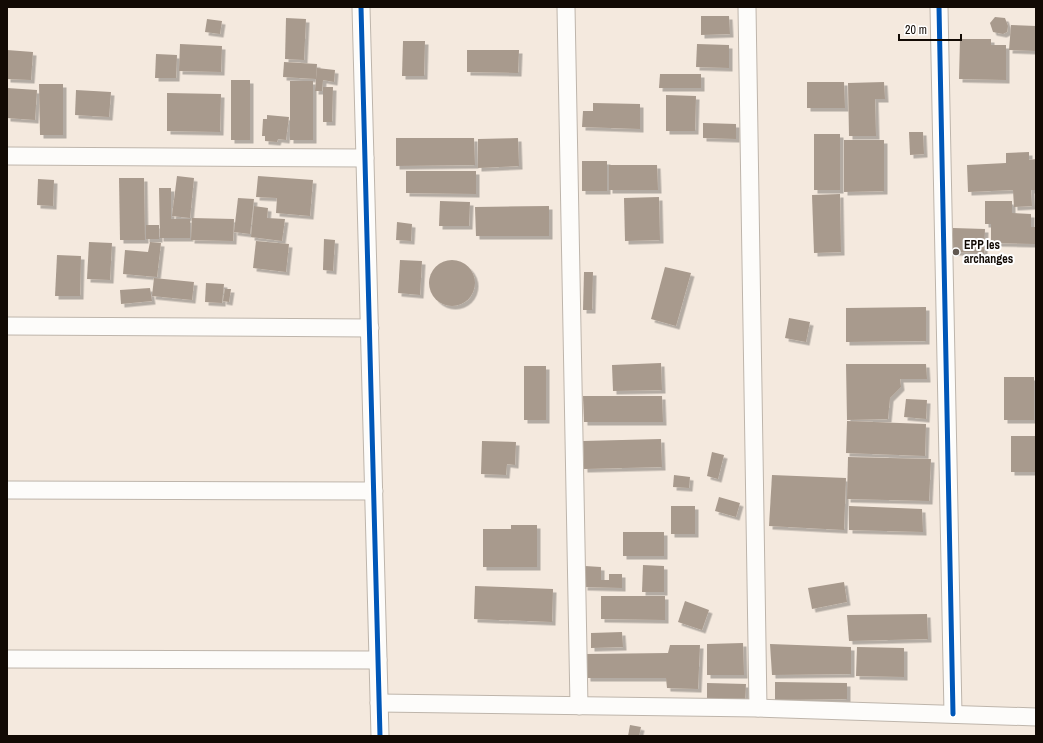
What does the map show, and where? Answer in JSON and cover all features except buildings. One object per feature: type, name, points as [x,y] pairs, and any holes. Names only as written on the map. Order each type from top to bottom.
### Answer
[{"type":"street","points":[[361,7],[380,736]]},
{"type":"street","points":[[566,7],[579,706]]},
{"type":"street","points":[[747,7],[758,708]]},
{"type":"street","points":[[939,7],[953,714]]},
{"type":"street","points":[[7,156],[365,158]]},
{"type":"street","points":[[7,326],[370,328]]},
{"type":"street","points":[[7,490],[374,491]]},
{"type":"street","points":[[7,659],[378,660]]},
{"type":"street","points":[[379,703],[758,708],[1036,717]]},
{"type":"cycle path","points":[[361,7],[380,736]]},
{"type":"cycle path","points":[[939,7],[953,714]]},
{"type":"place","name":"EPP les archanges","points":[[956,252]]}]
